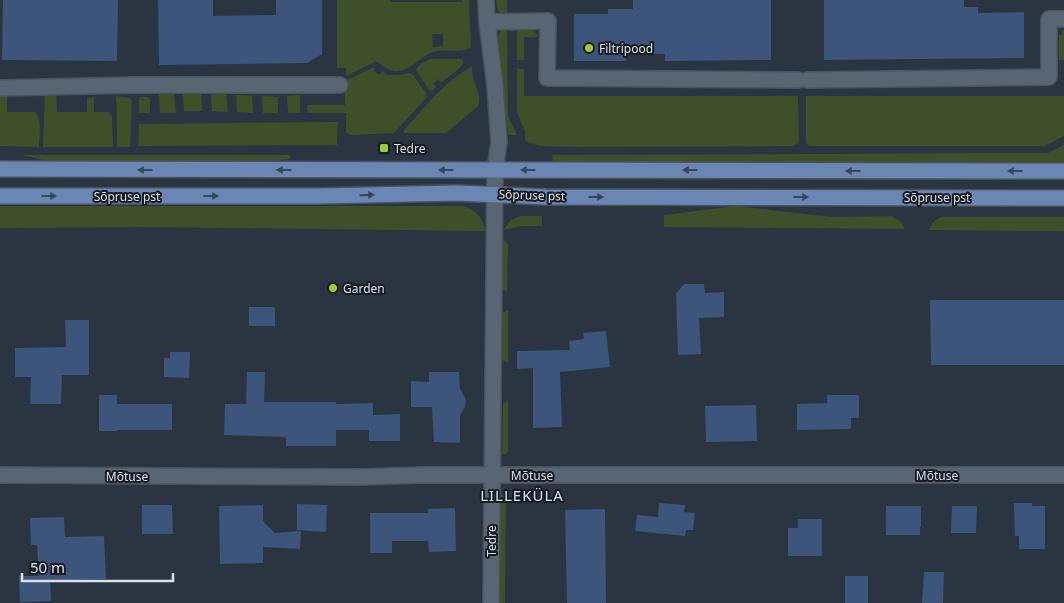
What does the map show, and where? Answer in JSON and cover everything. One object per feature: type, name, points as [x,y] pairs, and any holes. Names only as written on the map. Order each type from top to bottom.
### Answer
[{"type":"main road","name":"Sõpruse pst","points":[[0,169],[1064,171]]},
{"type":"main road","name":"Sõpruse pst","points":[[0,196],[495,194],[546,197],[1064,198]]},
{"type":"street","name":"Tedre","points":[[486,0],[499,142],[495,170],[491,603]]},
{"type":"street","points":[[487,22],[548,21],[547,78],[802,80],[1049,77],[1049,19],[1064,19]]},
{"type":"street","points":[[0,88],[144,85],[340,85]]},
{"type":"street","name":"Mõtuse","points":[[0,476],[1064,475]]},
{"type":"green space","points":[[337,0],[462,2],[462,0],[469,0],[471,47],[462,50],[431,53],[402,70],[388,69],[375,61],[346,76],[346,68],[337,68]],"holes":[[[432,34],[443,34],[443,46],[433,47]]]},
{"type":"green space","points":[[496,0],[507,0],[507,16],[498,11]]},
{"type":"green space","points":[[507,30],[508,116],[517,135],[509,135],[508,132],[498,37],[501,31]]},
{"type":"green space","points":[[517,30],[531,30],[538,37],[524,37],[524,60],[517,60]]},
{"type":"green space","points":[[1064,30],[1064,60],[1059,60],[1059,35],[1062,35]]},
{"type":"green space","points":[[430,59],[462,59],[464,62],[441,83],[438,79],[433,84],[436,87],[432,91],[429,90],[416,70]]},
{"type":"green space","points":[[472,66],[472,74],[479,95],[478,106],[446,133],[404,133],[404,130],[435,95]]},
{"type":"green space","points":[[375,67],[374,71],[379,75],[382,71],[388,75],[409,73],[413,75],[426,93],[427,97],[394,133],[351,135],[346,132],[346,113],[309,113],[307,110],[308,105],[345,105],[345,81]]},
{"type":"green space","points":[[517,69],[524,69],[524,96],[798,96],[799,141],[792,146],[540,146],[527,142],[525,139],[525,132],[517,112]]},
{"type":"green space","points":[[45,92],[56,92],[57,112],[87,112],[87,98],[94,97],[94,112],[109,112],[112,116],[113,147],[43,147]]},
{"type":"green space","points":[[211,93],[226,94],[228,112],[212,111]]},
{"type":"green space","points":[[159,94],[174,94],[176,113],[160,113]]},
{"type":"green space","points":[[183,94],[201,94],[202,111],[184,111]]},
{"type":"green space","points":[[236,95],[252,96],[253,113],[237,112]]},
{"type":"green space","points":[[300,95],[300,113],[288,113],[287,96]]},
{"type":"green space","points":[[7,96],[7,112],[35,112],[37,115],[40,124],[39,147],[0,146],[0,97]]},
{"type":"green space","points":[[116,96],[130,98],[132,101],[130,147],[117,147]]},
{"type":"green space","points":[[262,96],[278,97],[278,113],[263,113]]},
{"type":"green space","points":[[806,96],[1064,96],[1064,136],[1045,146],[810,146],[806,142]]},
{"type":"green space","points":[[139,97],[148,97],[150,99],[150,113],[139,113]]},
{"type":"green space","points":[[338,122],[337,145],[138,146],[139,124]]},
{"type":"green space","points":[[1064,145],[1064,162],[553,163],[552,155],[1048,153]]},
{"type":"green space","points":[[21,155],[290,155],[290,159],[265,162],[56,163]]},
{"type":"green space","points":[[0,206],[463,206],[478,215],[483,222],[485,231],[141,227],[0,228]]},
{"type":"green space","points":[[736,206],[831,217],[891,216],[901,222],[905,229],[664,227],[664,215]]},
{"type":"green space","points":[[521,216],[542,216],[542,226],[521,226],[503,230],[511,220]]},
{"type":"green space","points":[[943,217],[1064,217],[1064,231],[929,230],[934,222]]},
{"type":"green space","points":[[502,240],[508,244],[507,292],[502,289]]},
{"type":"green space","points":[[508,310],[508,363],[502,360],[502,313]]},
{"type":"green space","points":[[508,400],[508,451],[506,454],[502,454],[503,404]]},
{"type":"green space","points":[[500,495],[503,495],[506,500],[505,603],[500,603]]},
{"type":"building","points":[[3,0],[118,0],[117,61],[2,60]]},
{"type":"building","points":[[158,0],[213,0],[213,16],[276,15],[276,0],[322,0],[322,54],[307,63],[159,65]]},
{"type":"building","points":[[633,0],[771,0],[771,60],[665,61],[665,54],[626,54],[626,61],[574,61],[574,14],[608,14],[608,9],[633,9]]},
{"type":"building","points":[[824,0],[964,0],[964,7],[978,7],[978,13],[1024,12],[1024,58],[824,60]]},
{"type":"building","points":[[684,284],[704,284],[705,293],[724,292],[724,317],[699,318],[701,354],[678,355],[676,294]]},
{"type":"building","points":[[930,300],[1064,300],[1064,365],[931,365]]},
{"type":"building","points":[[249,307],[275,307],[275,326],[249,326]]},
{"type":"building","points":[[65,320],[89,320],[89,375],[62,375],[61,404],[30,404],[31,377],[15,377],[15,348],[66,347]]},
{"type":"building","points":[[606,331],[610,367],[560,372],[562,427],[533,428],[533,368],[517,369],[517,351],[570,350],[569,341],[584,339],[583,333]]},
{"type":"building","points":[[170,352],[190,352],[189,378],[164,377],[164,358],[170,358]]},
{"type":"building","points":[[247,372],[265,372],[264,402],[373,403],[373,415],[400,414],[400,441],[369,441],[369,430],[336,430],[336,446],[286,446],[286,437],[224,435],[225,404],[246,404]]},
{"type":"building","points":[[429,372],[459,372],[460,389],[466,400],[465,407],[460,415],[460,443],[434,442],[432,407],[411,407],[411,381],[429,382]]},
{"type":"building","points":[[99,395],[117,395],[117,404],[172,404],[172,430],[99,431]]},
{"type":"building","points":[[827,395],[859,395],[859,418],[851,418],[851,429],[797,430],[797,404],[827,403]]},
{"type":"building","points":[[756,405],[757,441],[706,442],[705,406]]},
{"type":"building","points":[[659,503],[685,505],[684,512],[695,513],[693,530],[686,530],[685,536],[635,531],[637,515],[658,517]]},
{"type":"building","points":[[1014,503],[1032,503],[1032,506],[1045,506],[1045,549],[1019,549],[1019,536],[1015,536]]},
{"type":"building","points":[[297,504],[327,505],[326,532],[297,530]]},
{"type":"building","points":[[142,505],[172,505],[173,534],[142,534]]},
{"type":"building","points":[[263,505],[263,521],[275,533],[301,531],[300,549],[263,547],[263,563],[220,564],[219,506]]},
{"type":"building","points":[[886,506],[921,506],[920,535],[886,535]]},
{"type":"building","points":[[952,506],[977,506],[976,533],[951,533]]},
{"type":"building","points":[[455,508],[456,551],[429,552],[428,541],[392,541],[392,553],[370,553],[370,513],[428,513],[428,509]]},
{"type":"building","points":[[605,509],[606,603],[567,603],[565,510]]},
{"type":"building","points":[[64,517],[65,537],[104,536],[106,579],[50,580],[51,601],[20,602],[19,576],[39,576],[37,545],[31,545],[30,518]]},
{"type":"building","points":[[798,519],[822,519],[822,556],[788,556],[788,528],[798,528]]},
{"type":"building","points":[[924,572],[944,572],[943,603],[922,603]]},
{"type":"building","points":[[845,576],[868,576],[868,603],[845,603]]},
{"type":"place","name":"Filtripood","points":[[589,48]]},
{"type":"place","name":"Tedre","points":[[384,148]]},
{"type":"place","name":"Garden","points":[[333,288]]},
{"type":"district","name":"LILLEKÜLA","points":[[522,495]]}]
